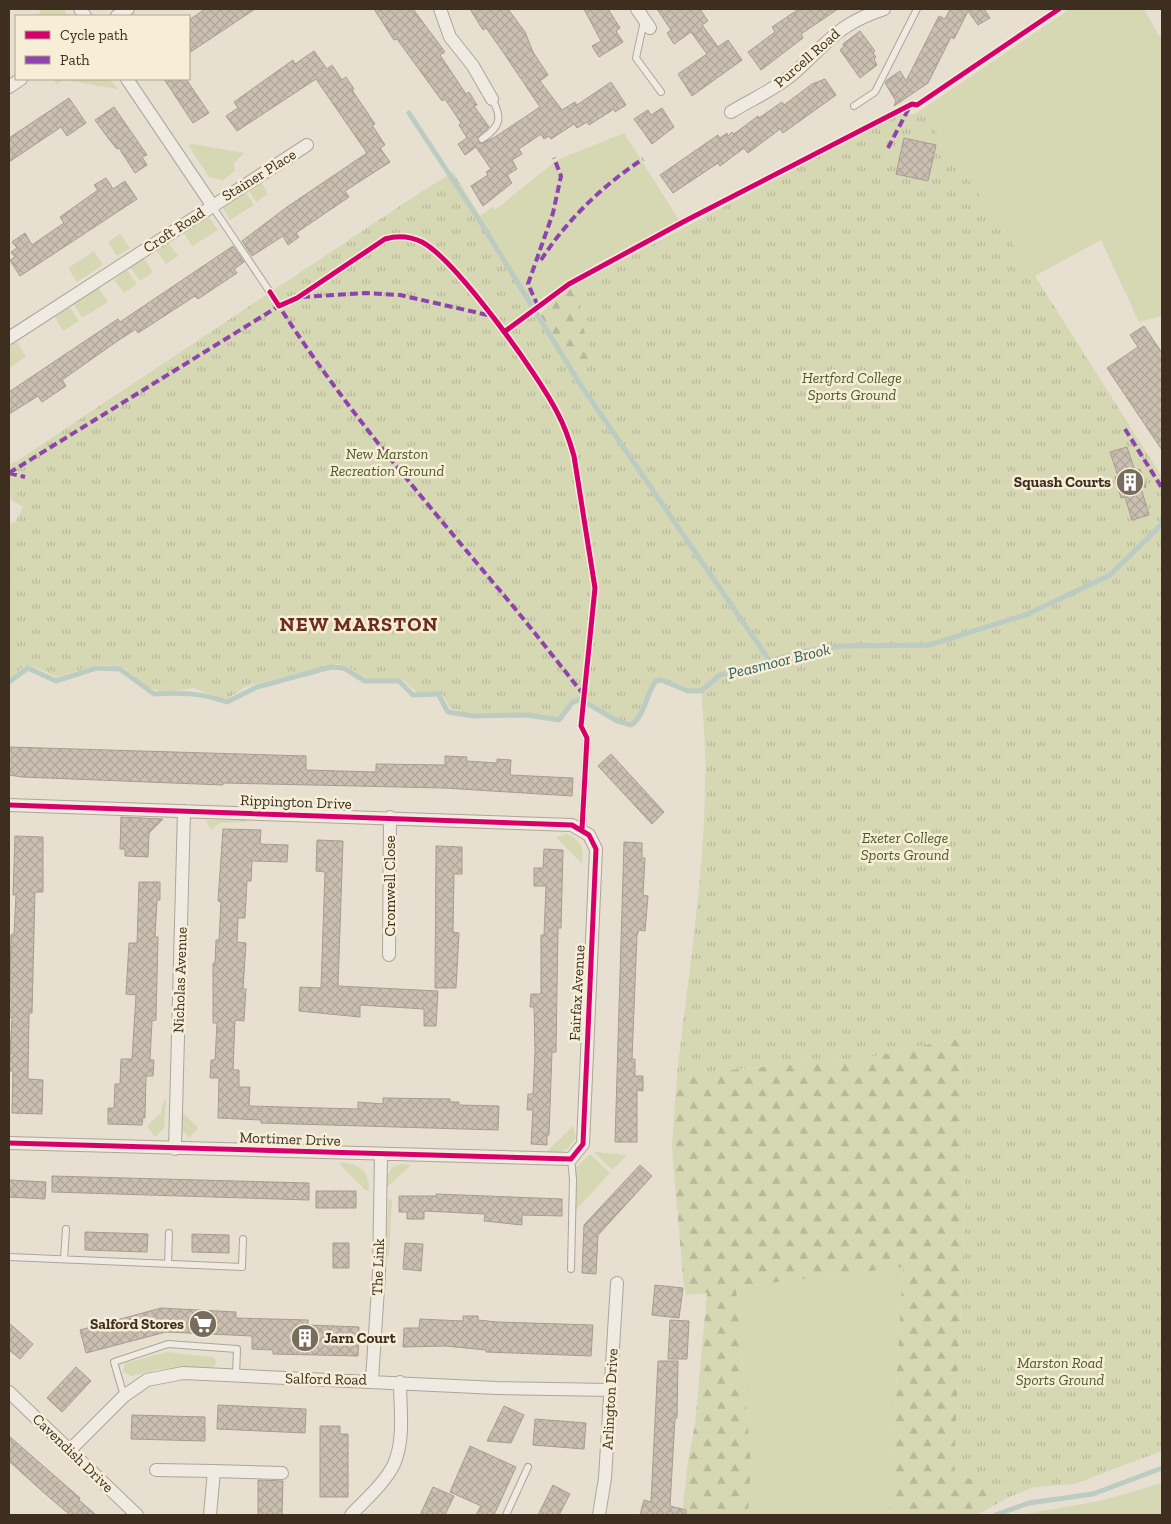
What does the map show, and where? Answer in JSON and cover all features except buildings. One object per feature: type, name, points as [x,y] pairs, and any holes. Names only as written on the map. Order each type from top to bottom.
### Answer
[{"type":"street","points":[[440,9],[450,37],[473,66],[492,99]]},
{"type":"street","name":"Purcell Road","points":[[731,112],[793,73],[831,35],[848,23],[884,9]]},
{"type":"street","points":[[9,87],[20,80]]},
{"type":"street","name":"Croft Road","points":[[9,338],[212,205],[128,80]]},
{"type":"street","name":"Stainer Place","points":[[212,205],[307,145]]},
{"type":"street","name":"Rippington Drive","points":[[9,805],[390,817],[572,825],[582,829]]},
{"type":"street","name":"Nicholas Avenue","points":[[175,1148],[184,811]]},
{"type":"street","name":"Cromwell Close","points":[[389,955],[390,817]]},
{"type":"street","name":"Fairfax Avenue","points":[[571,1158],[583,1144],[596,849],[589,835],[582,829]]},
{"type":"street","name":"Mortimer Drive","points":[[9,1143],[571,1158]]},
{"type":"street","name":"The Link","points":[[372,1380],[379,1273],[381,1154]]},
{"type":"street","name":"Arlington Drive","points":[[599,1515],[605,1478],[617,1283]]},
{"type":"street","name":"Salford Road","points":[[70,1450],[124,1396],[147,1380],[183,1373],[236,1377],[372,1380],[497,1388],[610,1390]]},
{"type":"street","points":[[351,1515],[393,1466],[401,1431],[400,1382]]},
{"type":"street","name":"Cavendish Drive","points":[[9,1392],[137,1515]]},
{"type":"street","points":[[156,1470],[282,1473]]},
{"type":"street","points":[[210,1515],[214,1472]]},
{"type":"lane","points":[[854,106],[875,92],[917,9]]},
{"type":"lane","points":[[644,19],[636,58],[661,92]]},
{"type":"lane","points":[[482,139],[495,131],[499,123],[497,107],[492,99]]},
{"type":"lane","points":[[212,205],[270,292]]},
{"type":"lane","points":[[582,829],[587,738]]},
{"type":"lane","points":[[571,1158],[573,1179],[571,1269]]},
{"type":"lane","points":[[64,1259],[66,1228]]},
{"type":"lane","points":[[168,1264],[169,1233]]},
{"type":"lane","points":[[9,1257],[242,1267],[243,1239]]},
{"type":"lane","points":[[124,1396],[114,1362],[168,1344],[237,1349],[236,1377]]},
{"type":"lane","points":[[506,1515],[528,1467]]},
{"type":"green space","points":[[40,9],[64,9],[67,15],[39,15]]},
{"type":"green space","points":[[1070,9],[1144,9],[1159,36],[1162,34],[1162,316],[1139,322],[1101,240],[1035,276],[921,110]]},
{"type":"green space","points":[[57,80],[64,80],[57,84],[54,82]]},
{"type":"green space","points":[[64,80],[111,80],[118,89]]},
{"type":"green space","points":[[921,110],[1035,276],[1162,477],[1162,1451],[1074,1484],[1034,1487],[1005,1499],[988,1480],[954,1477],[965,1208],[961,1055],[971,1035],[861,1059],[677,1074],[700,882],[703,835],[705,739],[701,691],[688,691],[661,680],[656,681],[639,716],[631,725],[617,721],[580,699],[572,703],[559,720],[539,715],[474,716],[450,708],[444,697],[439,693],[419,694],[403,680],[370,680],[347,666],[337,664],[247,686],[227,699],[220,699],[194,688],[166,692],[156,690],[147,687],[125,668],[106,665],[96,665],[57,677],[30,666],[21,669],[9,680],[9,525],[16,521],[24,505],[9,479],[9,464],[17,461],[453,172],[580,379],[592,357],[572,287],[899,114],[915,114]]},
{"type":"green space","points":[[624,133],[679,220],[592,266],[592,268],[533,303],[480,216],[492,207],[495,210],[557,160]]},
{"type":"green space","points":[[193,144],[244,153],[234,164],[235,171],[223,180],[209,177],[188,145]]},
{"type":"green space","points":[[261,182],[268,194],[256,202],[248,189]]},
{"type":"green space","points":[[245,191],[254,205],[230,220],[221,205]]},
{"type":"green space","points":[[209,217],[218,230],[192,246],[184,233]]},
{"type":"green space","points":[[120,234],[130,248],[117,256],[108,242]]},
{"type":"green space","points":[[168,242],[178,256],[166,264],[156,250]]},
{"type":"green space","points":[[94,251],[103,265],[77,282],[68,268]]},
{"type":"green space","points":[[144,258],[153,272],[140,281],[130,267]]},
{"type":"green space","points":[[127,270],[137,284],[124,293],[114,280]]},
{"type":"green space","points":[[98,287],[108,302],[82,318],[73,303]]},
{"type":"green space","points":[[572,287],[592,357],[580,380],[539,315],[562,293]]},
{"type":"green space","points":[[70,307],[79,321],[63,331],[55,317]]},
{"type":"green space","points":[[17,342],[26,357],[9,368],[9,347]]},
{"type":"green space","points":[[9,479],[24,505],[24,507],[11,500]]},
{"type":"green space","points":[[206,820],[247,820],[247,822],[220,823],[211,830]]},
{"type":"green space","points":[[567,834],[576,839],[581,846],[583,854],[582,864],[556,837]]},
{"type":"green space","points":[[971,1035],[961,1055],[965,1208],[954,1477],[989,1480],[1005,1499],[977,1515],[889,1515],[903,1267],[736,1287],[751,1462],[748,1515],[682,1515],[688,1461],[695,1424],[707,1293],[686,1295],[683,1278],[672,1148],[677,1074],[861,1059]]},
{"type":"green space","points":[[164,1100],[166,1100],[164,1128],[155,1137],[147,1126],[161,1113]]},
{"type":"green space","points":[[181,1102],[182,1112],[198,1128],[189,1138],[181,1128]]},
{"type":"green space","points":[[573,1126],[576,1138],[570,1146],[563,1151],[545,1153]]},
{"type":"green space","points":[[594,1152],[627,1155],[612,1170]]},
{"type":"green space","points":[[590,1154],[610,1173],[575,1211],[574,1169]]},
{"type":"green space","points":[[339,1163],[352,1164],[362,1169],[369,1184],[369,1191],[365,1190]]},
{"type":"green space","points":[[401,1164],[411,1165],[384,1190],[384,1179],[393,1167]]},
{"type":"green space","points":[[388,1199],[392,1200],[389,1256],[386,1256]]},
{"type":"green space","points":[[903,1267],[889,1515],[748,1515],[751,1462],[736,1287]]},
{"type":"green space","points":[[167,1352],[212,1357],[216,1360],[215,1366],[211,1368],[160,1369],[132,1376],[123,1372],[125,1363]]},
{"type":"green space","points":[[1162,1483],[1162,1515],[1019,1515],[1100,1501]]},
{"type":"waterway","points":[[409,113],[478,218],[578,381],[769,660]]},
{"type":"waterway","name":"Peasmoor Brook","points":[[9,682],[28,668],[56,681],[96,668],[120,669],[154,694],[191,694],[227,702],[257,687],[331,667],[344,668],[365,681],[399,681],[413,695],[438,694],[448,712],[474,716],[527,715],[559,720],[572,703],[580,699],[617,721],[631,725],[639,716],[656,681],[661,680],[688,691],[701,691],[720,675],[805,651],[843,646],[929,645],[1028,614],[1110,575],[1162,524]]},
{"type":"waterway","points":[[995,1515],[1029,1503],[1093,1494],[1162,1468]]},
{"type":"marked path","points":[[888,148],[910,106]]},
{"type":"marked path","points":[[538,306],[528,284],[553,213],[561,176],[554,158]]},
{"type":"marked path","points":[[541,260],[562,231],[587,204],[614,180],[643,159]]},
{"type":"marked path","points":[[302,297],[366,293],[400,295],[492,316]]},
{"type":"marked path","points":[[9,473],[279,306],[356,415],[584,695]]},
{"type":"marked path","points":[[1125,429],[1162,488]]},
{"type":"marked path","points":[[9,473],[25,477]]},
{"type":"cycle path","points":[[504,332],[569,284],[683,222],[912,104],[917,105],[1059,9]]},
{"type":"cycle path","points":[[270,292],[279,306],[297,298],[385,239],[408,237],[422,242],[437,253],[455,271],[496,321],[534,374],[558,414],[574,456],[595,588],[581,726],[587,738],[582,829]]},
{"type":"cycle path","points":[[9,805],[572,825],[589,835],[596,849],[583,1144],[571,1159],[9,1143]]},
{"type":"place","name":"Squash Courts","points":[[1130,482]]},
{"type":"place","name":"Salford Stores","points":[[203,1324]]},
{"type":"place","name":"Jarn Court","points":[[305,1338]]},
{"type":"district","name":"NEW MARSTON","points":[[359,624]]},
{"type":"park label","name":"Hertford College Sports Ground","points":[[852,386]]},
{"type":"park label","name":"New Marston Recreation Ground","points":[[387,462]]},
{"type":"park label","name":"Exeter College Sports Ground","points":[[905,846]]},
{"type":"park label","name":"Marston Road Sports Ground","points":[[1060,1372]]}]
